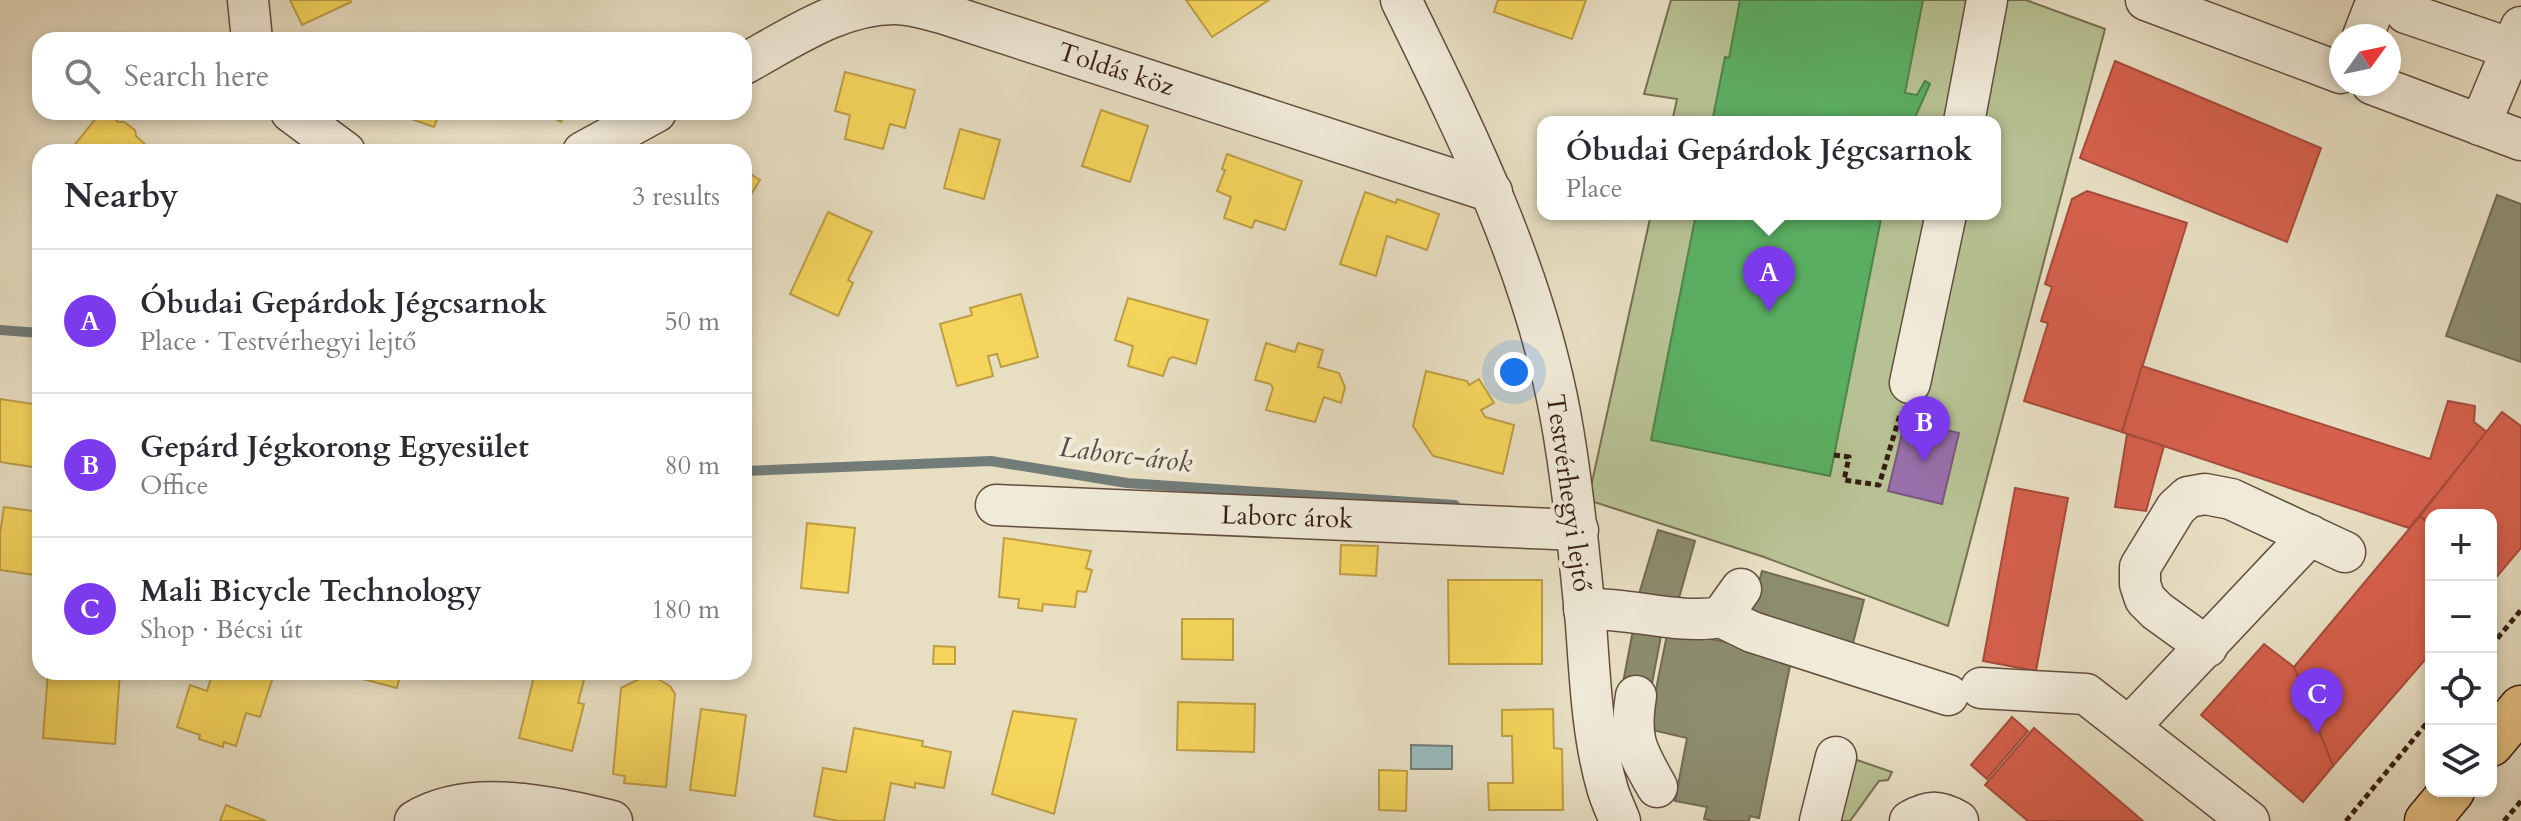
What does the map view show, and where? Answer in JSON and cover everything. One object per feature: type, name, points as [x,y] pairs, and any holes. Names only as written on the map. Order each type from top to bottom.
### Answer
[{"type":"main road","points":[[2497,737],[2521,708]]},
{"type":"main road","points":[[2427,821],[2447,797]]},
{"type":"street","points":[[248,0],[251,32]]},
{"type":"street","name":"Testvérhegyi lejtő","points":[[1401,0],[1492,192],[1546,350],[1560,413],[1578,530],[1595,726],[1607,788],[1620,821]]},
{"type":"street","points":[[1965,116],[1987,0]]},
{"type":"street","points":[[2146,0],[2329,69]]},
{"type":"street","name":"Toldás köz","points":[[752,60],[848,11],[897,4],[945,14],[1492,192]]},
{"type":"street","points":[[2375,24],[2392,7],[2516,38],[2480,125]]},
{"type":"street","points":[[2401,95],[2521,140]]},
{"type":"street","points":[[302,120],[334,144]]},
{"type":"street","points":[[598,144],[641,120]]},
{"type":"street","points":[[1910,383],[1945,220]]},
{"type":"street","points":[[2207,647],[2157,611],[2145,599],[2140,584],[2140,567],[2176,508],[2188,497],[2205,494],[2231,499],[2345,552]]},
{"type":"street","name":"Laborc árok","points":[[996,505],[1578,530]]},
{"type":"street","points":[[2129,727],[2310,535]]},
{"type":"street","points":[[1584,609],[1703,620],[1731,603],[1752,632],[1964,692],[2086,694],[2249,821]]},
{"type":"street","points":[[1636,696],[1632,722],[1648,804]]},
{"type":"street","points":[[1648,804],[1668,740]]},
{"type":"street","points":[[1820,821],[1836,757]]},
{"type":"street","points":[[415,821],[452,807],[508,803],[554,807],[612,821]]},
{"type":"street","points":[[1910,821],[1926,813],[1943,812],[1958,821]]},
{"type":"path","points":[[1834,455],[1849,457],[1844,480],[1879,485],[1910,383]]},
{"type":"path","points":[[2497,639],[2521,610]]},
{"type":"path","points":[[2346,821],[2425,725]]},
{"type":"path","points":[[2504,821],[2521,801]]},
{"type":"green space","points":[[1671,0],[2026,0],[2105,29],[1948,626],[1764,557],[1588,500],[1650,220],[2001,220],[2001,116],[1673,116],[1677,99],[1644,94]]},
{"type":"green space","points":[[1854,759],[1892,772],[1888,780],[1879,781],[1850,821],[1836,821]]},
{"type":"water","points":[[1411,745],[1452,746],[1452,769],[1411,769]]},
{"type":"building: Homes","points":[[290,0],[350,0],[351,2],[302,25]]},
{"type":"building: Homes","points":[[1186,0],[1269,0],[1212,37]]},
{"type":"building: Homes","points":[[1498,0],[1586,0],[1572,39],[1494,12]]},
{"type":"building: Homes","points":[[845,72],[915,90],[905,128],[890,124],[883,149],[845,139],[850,115],[835,111]]},
{"type":"building: Homes","points":[[1101,110],[1148,126],[1130,182],[1082,166]]},
{"type":"building: Homes","points":[[95,120],[116,120],[135,130],[136,136],[145,144],[75,144]]},
{"type":"building: Homes","points":[[414,120],[437,120],[434,127]]},
{"type":"building: Homes","points":[[960,129],[1000,140],[984,199],[944,188]]},
{"type":"building: Homes","points":[[1227,154],[1302,181],[1285,230],[1255,220],[1252,228],[1224,218],[1231,197],[1217,191]]},
{"type":"building: Homes","points":[[752,175],[760,180],[752,193]]},
{"type":"building: Homes","points":[[1365,192],[1396,203],[1397,199],[1439,214],[1427,250],[1387,236],[1376,276],[1340,264]]},
{"type":"building: Homes","points":[[828,212],[872,232],[848,280],[853,283],[838,316],[790,294]]},
{"type":"building: Homes","points":[[1021,294],[1038,357],[1001,367],[997,354],[988,356],[993,376],[957,386],[940,324],[972,315],[970,308]]},
{"type":"building: Homes","points":[[1128,298],[1208,320],[1196,364],[1173,357],[1169,359],[1163,376],[1128,366],[1133,346],[1115,340]]},
{"type":"building: Homes","points":[[1266,343],[1295,352],[1298,343],[1323,350],[1318,367],[1339,373],[1345,387],[1341,403],[1324,397],[1315,422],[1266,410],[1273,388],[1270,384],[1255,380]]},
{"type":"building: Homes","points":[[1426,371],[1467,381],[1469,385],[1479,379],[1494,403],[1481,410],[1485,417],[1514,425],[1503,474],[1433,456],[1413,426]]},
{"type":"building: Homes","points":[[0,399],[32,404],[32,467],[0,462]]},
{"type":"building: Homes","points":[[4,507],[32,511],[32,575],[0,570]]},
{"type":"building: Homes","points":[[807,523],[855,528],[848,593],[801,588]]},
{"type":"building: Homes","points":[[1004,538],[1091,551],[1086,568],[1092,570],[1086,592],[1077,591],[1075,607],[1043,604],[1042,611],[1018,608],[1019,599],[999,597]]},
{"type":"building: Homes","points":[[1341,545],[1378,546],[1376,576],[1340,574]]},
{"type":"building: Homes","points":[[1448,580],[1542,580],[1542,664],[1449,664]]},
{"type":"building: Homes","points":[[1182,619],[1233,619],[1233,660],[1182,659]]},
{"type":"building: Homes","points":[[934,646],[955,647],[955,664],[933,664]]},
{"type":"building: Homes","points":[[47,680],[119,680],[115,744],[43,738]]},
{"type":"building: Homes","points":[[210,680],[272,680],[260,717],[246,713],[236,746],[224,742],[223,747],[177,727],[190,685],[207,691]]},
{"type":"building: Homes","points":[[366,680],[399,680],[397,688]]},
{"type":"building: Homes","points":[[533,680],[584,680],[578,703],[584,704],[572,751],[519,738]]},
{"type":"building: Homes","points":[[637,680],[660,680],[670,686],[675,694],[666,787],[624,783],[625,776],[613,774],[621,688]]},
{"type":"building: Homes","points":[[1178,702],[1255,704],[1254,752],[1177,750]]},
{"type":"building: Homes","points":[[701,709],[746,715],[735,796],[690,790]]},
{"type":"building: Homes","points":[[1553,709],[1554,748],[1562,749],[1563,810],[1489,810],[1488,783],[1513,783],[1512,736],[1502,736],[1502,710]]},
{"type":"building: Homes","points":[[1013,711],[1076,719],[1054,814],[992,794]]},
{"type":"building: Homes","points":[[854,728],[923,741],[922,746],[951,752],[944,788],[915,783],[915,788],[891,783],[884,821],[839,821],[814,816],[823,768],[846,772]]},
{"type":"building: Homes","points":[[1379,770],[1407,771],[1406,811],[1379,810]]},
{"type":"building: Homes","points":[[226,805],[266,821],[220,821]]},
{"type":"building: Shops","points":[[2115,61],[2321,148],[2287,242],[2080,158]]},
{"type":"building: Shops","points":[[2087,191],[2187,223],[2122,432],[2024,401],[2048,323],[2041,321],[2052,287],[2045,284],[2072,199]]},
{"type":"building: Shops","points":[[2142,366],[2430,459],[2448,401],[2475,406],[2474,422],[2487,432],[2409,528],[2122,432]]},
{"type":"building: Shops","points":[[2502,412],[2521,426],[2521,548],[2497,576],[2497,509],[2426,509]]},
{"type":"building: Shops","points":[[2127,434],[2164,446],[2146,511],[2115,507]]},
{"type":"building: Shops","points":[[2015,488],[2068,498],[2036,671],[1983,661]]},
{"type":"building: Shops","points":[[2420,516],[2425,521],[2425,660],[2333,766],[2294,667]]},
{"type":"building: Shops","points":[[2264,644],[2294,667],[2333,766],[2303,802],[2201,715]]},
{"type":"building: Shops","points":[[2012,717],[2028,731],[1987,779],[1971,765]]},
{"type":"building: Shops","points":[[2034,728],[2143,821],[2028,821],[1985,785]]},
{"type":"building: Offices","points":[[1905,421],[1959,433],[1942,504],[1888,491]]},
{"type":"building: Public","points":[[1740,0],[1923,0],[1905,93],[1917,95],[1925,81],[1930,84],[1916,116],[1713,116],[1725,57],[1729,58]]},
{"type":"building: Public","points":[[1695,220],[1881,220],[1830,476],[1651,440]]},
{"type":"building: Industry","points":[[2497,195],[2521,204],[2521,362],[2446,336]]},
{"type":"building: Industry","points":[[1658,530],[1695,541],[1677,605],[1639,594]]},
{"type":"building: Industry","points":[[1762,571],[1864,600],[1851,651],[1748,622]]},
{"type":"building: Industry","points":[[1633,630],[1661,636],[1650,694],[1622,688]]},
{"type":"building: Industry","points":[[1668,630],[1792,656],[1759,818],[1750,816],[1749,821],[1712,821],[1704,819],[1707,807],[1675,801],[1687,738],[1648,729]]},
{"type":"waterway","name":"Laborc-árok","points":[[0,330],[32,332]]},
{"type":"waterway","name":"Laborc-árok","points":[[752,471],[991,461],[1127,483],[1455,505]]},
{"type":"place","name":"Óbudai Gepárdok Jégcsarnok","points":[[1769,312]]},
{"type":"place","name":"Gepárd Jégkorong Egyesület","points":[[1924,462]]},
{"type":"place","name":"Mali Bicycle Technology","points":[[2317,734]]}]
